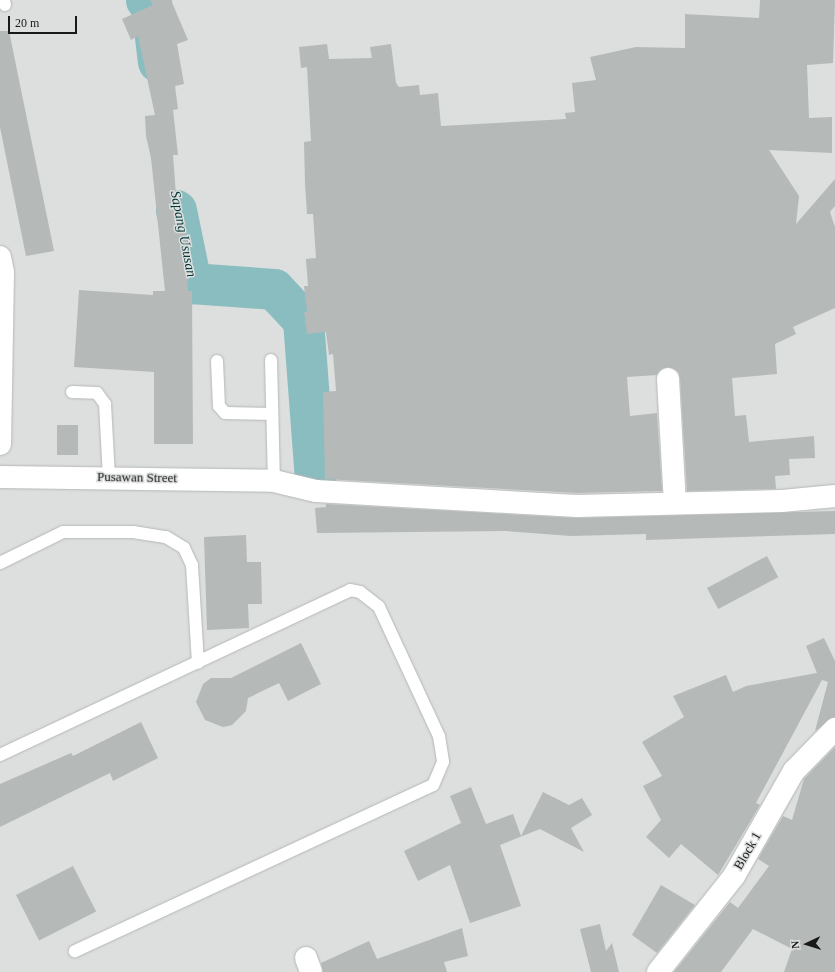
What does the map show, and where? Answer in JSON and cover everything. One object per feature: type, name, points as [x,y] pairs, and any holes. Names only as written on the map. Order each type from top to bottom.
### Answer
[{"type":"street","points":[[0,257],[4,273],[0,444]]},
{"type":"street","points":[[668,379],[675,503]]},
{"type":"street","name":"Pusawan Street","points":[[0,477],[274,481],[316,491],[508,503],[675,503],[782,501],[835,496]]},
{"type":"street","name":"Block 1","points":[[658,972],[734,876],[794,771],[835,729]]},
{"type":"lane","points":[[271,360],[274,481]]},
{"type":"lane","points":[[217,361],[219,406],[225,413],[272,414]]},
{"type":"lane","points":[[72,392],[97,393],[105,404],[109,478]]},
{"type":"lane","points":[[0,563],[63,532],[133,532],[166,537],[184,548],[192,565],[198,663]]},
{"type":"lane","points":[[0,755],[198,663],[350,590],[360,592],[379,607],[439,736],[443,762],[433,785],[75,951]]},
{"type":"building","points":[[150,0],[171,0],[188,40],[177,44],[184,84],[175,86],[178,109],[173,110],[178,155],[173,155],[178,222],[186,221],[188,291],[192,291],[193,444],[154,444],[154,372],[74,367],[79,290],[153,295],[153,291],[165,291],[151,158],[146,136],[145,116],[155,115],[138,36],[131,40],[122,19],[153,5]]},
{"type":"building","points":[[760,0],[835,0],[833,63],[807,65],[809,118],[832,117],[832,153],[769,150],[799,196],[796,224],[835,179],[835,206],[830,212],[835,227],[835,308],[793,327],[796,334],[775,344],[777,374],[732,378],[735,416],[746,415],[749,442],[814,436],[815,458],[789,459],[790,475],[775,476],[776,489],[687,491],[680,378],[678,372],[668,367],[657,375],[627,377],[630,416],[657,413],[662,491],[577,493],[325,479],[323,392],[336,391],[333,354],[329,355],[326,332],[307,334],[304,312],[307,312],[304,286],[308,286],[306,259],[316,258],[313,214],[307,214],[305,183],[304,142],[311,141],[307,67],[301,68],[299,47],[327,44],[329,59],[372,58],[370,47],[391,44],[396,83],[399,87],[419,85],[420,95],[438,93],[441,126],[566,119],[565,113],[575,112],[572,83],[596,80],[590,57],[636,47],[685,48],[685,14],[759,18]]},
{"type":"building","points":[[0,31],[9,31],[54,251],[26,256],[0,127]]},
{"type":"building","points":[[57,425],[78,425],[78,455],[57,455]]},
{"type":"building","points":[[326,504],[577,518],[835,511],[835,534],[646,540],[646,534],[571,536],[506,531],[317,533],[315,508],[326,507]]},
{"type":"building","points":[[246,535],[247,562],[261,562],[262,604],[248,604],[249,628],[207,630],[204,537]]},
{"type":"building","points":[[767,556],[778,577],[718,609],[707,588]]},
{"type":"building","points":[[824,638],[835,661],[835,717],[815,731],[828,682],[822,680],[756,803],[760,805],[718,875],[681,844],[669,858],[646,837],[661,820],[643,786],[662,776],[642,742],[684,717],[673,696],[726,675],[733,692],[746,686],[817,673],[806,646]]},
{"type":"building","points":[[301,643],[321,684],[288,701],[279,683],[248,698],[246,711],[232,725],[223,727],[205,720],[196,702],[203,684],[211,678],[231,678]]},
{"type":"building","points":[[141,722],[158,758],[113,781],[110,773],[0,827],[0,784],[71,753],[73,756]]},
{"type":"building","points":[[835,747],[835,972],[784,972],[792,949],[753,929],[721,972],[674,972],[730,902],[738,908],[769,866],[758,859],[783,816],[792,820],[804,779]]},
{"type":"building","points":[[471,787],[486,824],[513,814],[521,836],[543,792],[569,805],[582,798],[592,815],[571,828],[584,852],[540,829],[500,845],[521,906],[470,923],[450,865],[418,881],[404,851],[461,823],[450,796]]},
{"type":"building","points":[[73,866],[96,911],[39,940],[16,895]]},
{"type":"building","points":[[661,885],[695,905],[657,953],[632,935]]},
{"type":"building","points":[[600,924],[606,951],[612,943],[619,972],[591,972],[580,929]]},
{"type":"building","points":[[462,928],[468,956],[444,962],[447,972],[323,972],[321,963],[369,941],[377,959]]},
{"type":"waterway","name":"Sapang Ususan","points":[[146,0],[151,4],[158,62]]},
{"type":"waterway","name":"Sapang Ususan","points":[[176,210],[191,283],[274,289],[303,320],[315,480]]}]
